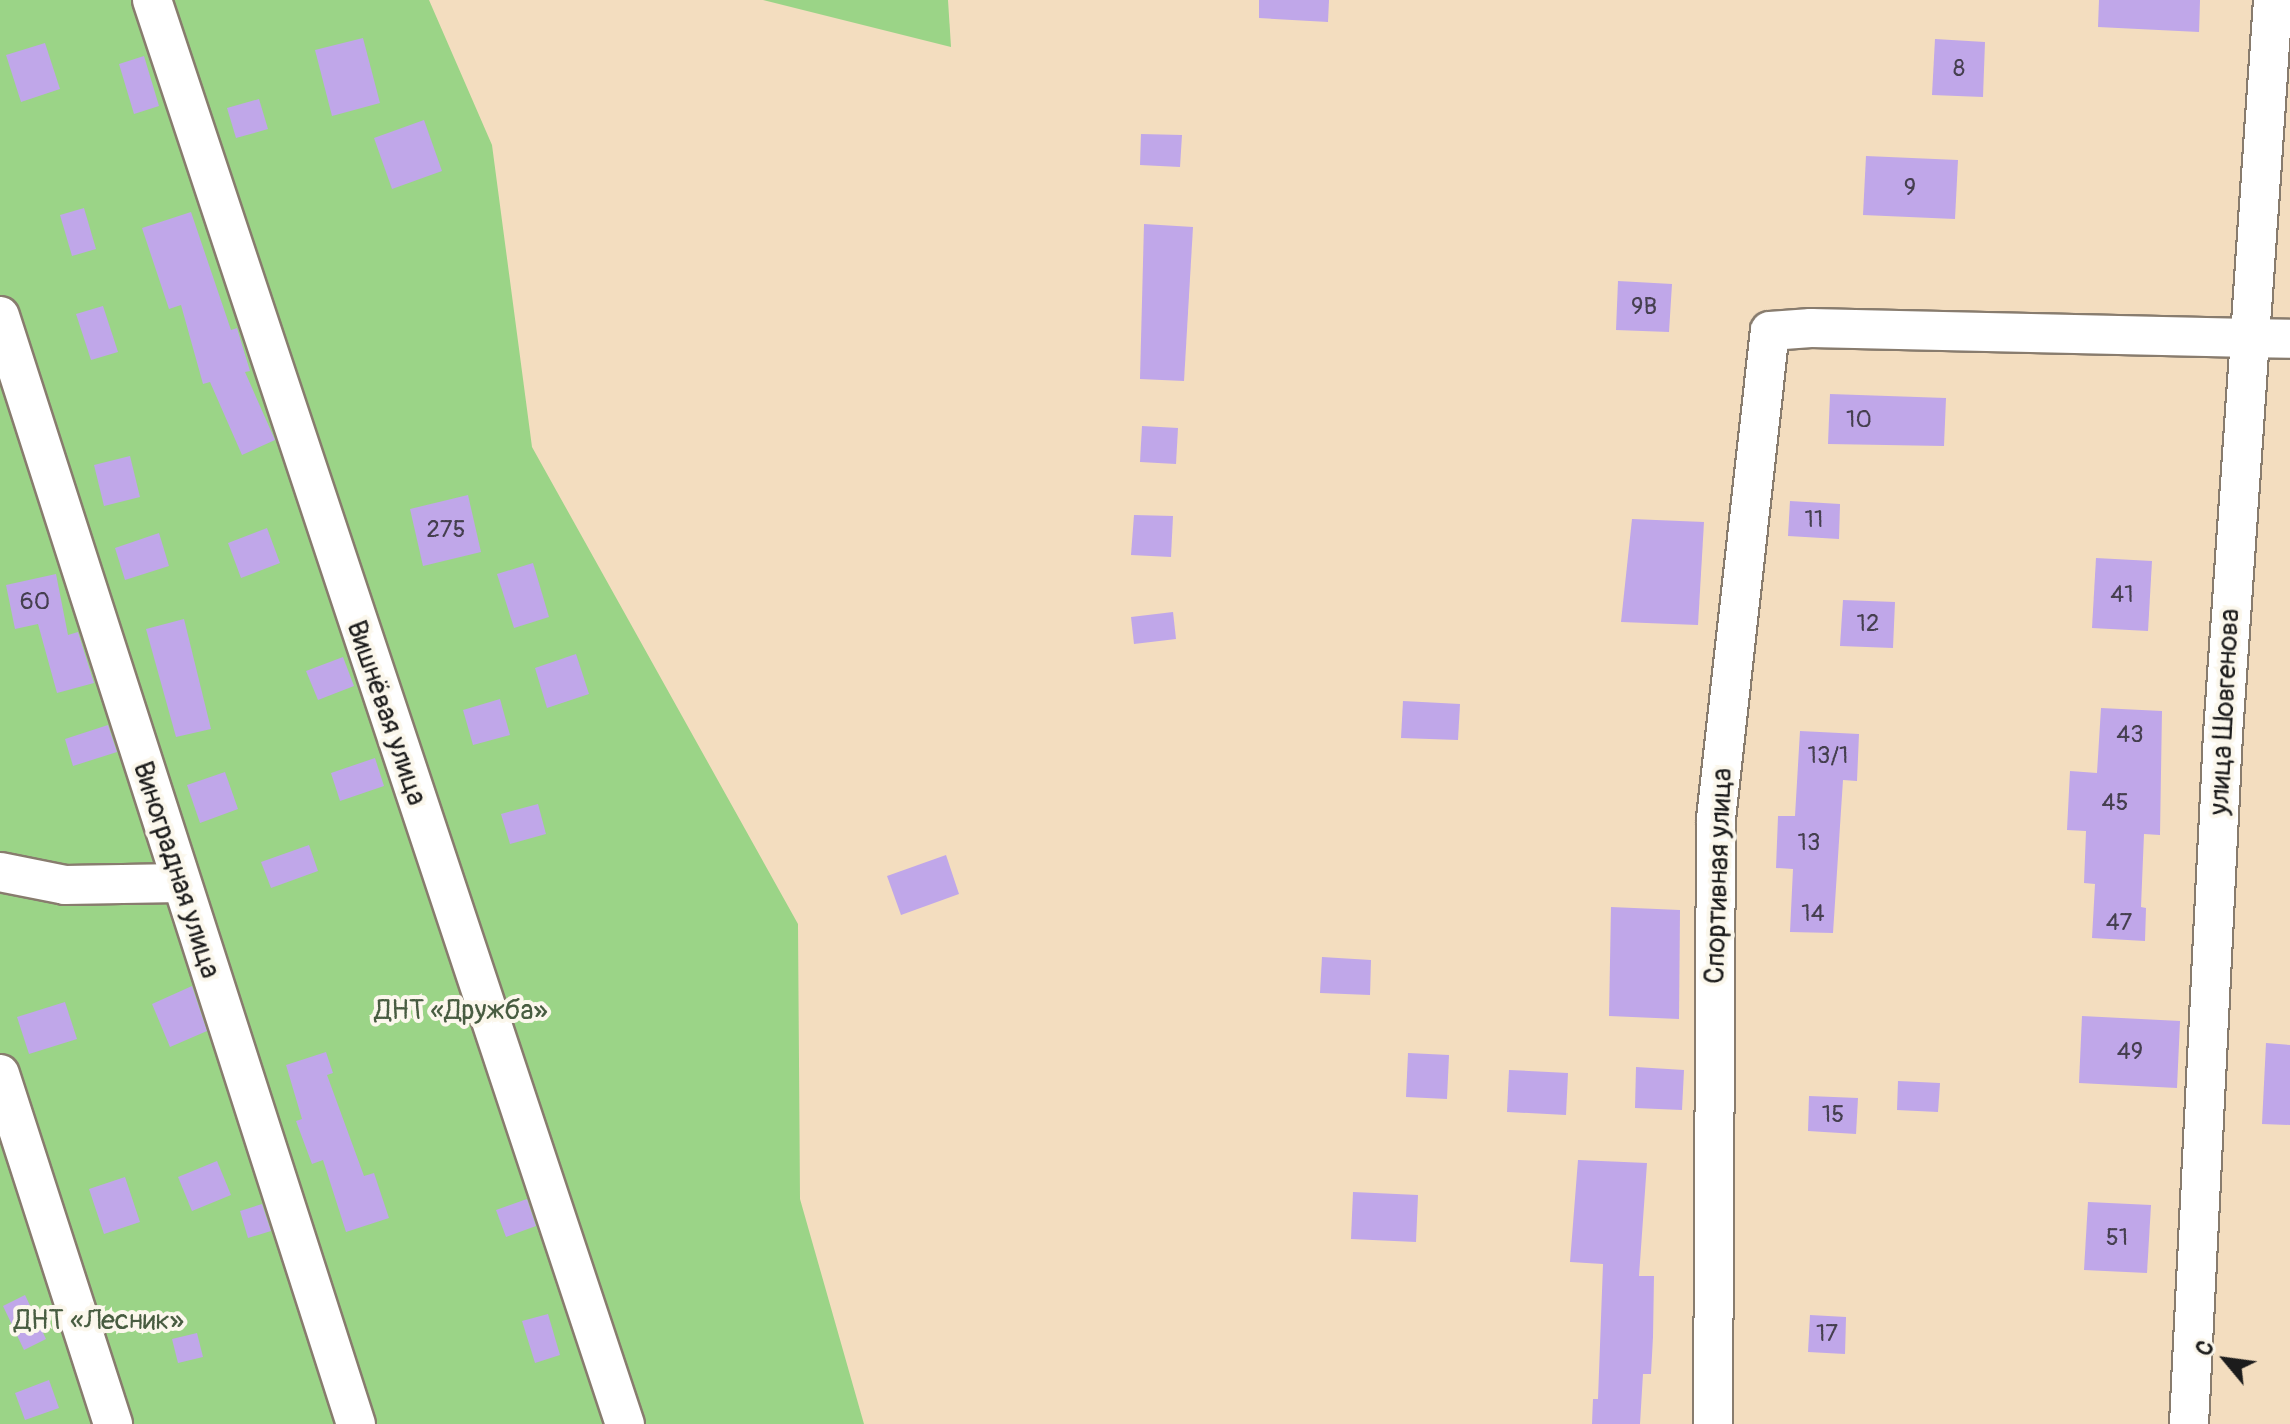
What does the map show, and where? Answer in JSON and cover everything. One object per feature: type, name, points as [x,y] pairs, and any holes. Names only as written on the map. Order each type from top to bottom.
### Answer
[{"type":"street","name":"Вишнёвая улица","points":[[152,0],[625,1424]]},
{"type":"street","name":"улица Шовгенова","points":[[2189,1424],[2248,340],[2273,0]]},
{"type":"street","name":"Виноградная улица","points":[[0,316],[356,1424]]},
{"type":"street","name":"Спортивная улица","points":[[1713,1424],[1716,819],[1770,331],[1811,328],[2248,340]]},
{"type":"street","points":[[2248,340],[2290,339]]},
{"type":"street","points":[[0,872],[65,885],[180,883]]},
{"type":"street","points":[[0,1074],[113,1424]]},
{"type":"green space","name":"ДНТ «Дружба»","points":[[0,0],[429,0],[492,145],[532,447],[798,924],[800,1199],[864,1424],[0,1424]]},
{"type":"green space","points":[[763,0],[948,0],[951,47]]},
{"type":"building","points":[[1259,0],[1329,0],[1328,22],[1259,18]]},
{"type":"building","points":[[2099,0],[2200,0],[2199,32],[2098,27]]},
{"type":"building","points":[[363,38],[380,103],[332,116],[315,50]]},
{"type":"building","points":[[1935,39],[1985,42],[1983,97],[1932,95]]},
{"type":"building","points":[[45,43],[60,89],[21,102],[6,55]]},
{"type":"building","points":[[144,56],[159,106],[134,114],[119,64]]},
{"type":"building","points":[[259,99],[268,129],[236,138],[227,108]]},
{"type":"building","points":[[424,120],[442,171],[392,189],[374,138]]},
{"type":"building","points":[[1141,134],[1182,135],[1180,167],[1140,165]]},
{"type":"building","points":[[1866,156],[1958,160],[1955,219],[1863,215]]},
{"type":"building","points":[[84,208],[96,249],[72,256],[60,215]]},
{"type":"building","points":[[191,212],[231,330],[237,328],[250,371],[245,372],[275,440],[242,455],[210,382],[203,384],[181,305],[169,309],[142,228]]},
{"type":"building","points":[[1144,224],[1193,227],[1184,381],[1140,379]]},
{"type":"building","points":[[1618,281],[1672,284],[1669,332],[1616,330]]},
{"type":"building","points":[[103,306],[118,352],[91,360],[76,314]]},
{"type":"building","points":[[1830,394],[1946,398],[1944,446],[1828,444]]},
{"type":"building","points":[[1142,426],[1178,428],[1176,464],[1140,462]]},
{"type":"building","points":[[130,456],[140,497],[104,506],[94,465]]},
{"type":"building","points":[[468,495],[481,552],[423,566],[410,509]]},
{"type":"building","points":[[1790,501],[1840,504],[1839,539],[1788,536]]},
{"type":"building","points":[[1134,515],[1173,516],[1171,557],[1131,555]]},
{"type":"building","points":[[1632,519],[1704,522],[1698,625],[1621,622]]},
{"type":"building","points":[[267,528],[280,563],[241,578],[228,543]]},
{"type":"building","points":[[159,533],[169,566],[125,580],[115,548]]},
{"type":"building","points":[[2096,558],[2152,561],[2148,631],[2092,628]]},
{"type":"building","points":[[533,563],[549,617],[514,628],[497,574]]},
{"type":"building","points":[[56,574],[68,635],[78,632],[94,683],[57,693],[38,624],[15,629],[6,585]]},
{"type":"building","points":[[1843,600],[1895,602],[1893,648],[1840,646]]},
{"type":"building","points":[[1173,612],[1176,639],[1134,644],[1131,617]]},
{"type":"building","points":[[184,619],[211,729],[176,737],[146,629]]},
{"type":"building","points":[[576,654],[589,694],[547,708],[535,668]]},
{"type":"building","points":[[343,657],[354,686],[318,700],[306,671]]},
{"type":"building","points":[[500,699],[510,735],[473,745],[463,710]]},
{"type":"building","points":[[1403,701],[1460,704],[1458,740],[1401,738]]},
{"type":"building","points":[[2101,708],[2162,711],[2160,835],[2144,834],[2141,907],[2146,908],[2145,941],[2092,938],[2095,884],[2084,883],[2086,831],[2067,830],[2070,771],[2097,773]]},
{"type":"building","points":[[108,725],[117,752],[73,766],[65,739]]},
{"type":"building","points":[[1800,731],[1859,734],[1857,781],[1843,780],[1833,933],[1790,932],[1793,869],[1776,868],[1778,816],[1795,816]]},
{"type":"building","points":[[375,758],[384,786],[340,801],[331,773]]},
{"type":"building","points":[[225,772],[238,809],[200,823],[187,785]]},
{"type":"building","points":[[538,804],[546,834],[510,844],[501,814]]},
{"type":"building","points":[[309,845],[318,871],[271,888],[261,862]]},
{"type":"building","points":[[946,855],[959,894],[901,915],[887,876]]},
{"type":"building","points":[[1611,907],[1680,910],[1679,1019],[1609,1016]]},
{"type":"building","points":[[1322,957],[1371,960],[1370,995],[1320,993]]},
{"type":"building","points":[[192,986],[207,1031],[170,1047],[152,1004]]},
{"type":"building","points":[[65,1002],[77,1039],[29,1054],[17,1017]]},
{"type":"building","points":[[2082,1016],[2180,1021],[2177,1088],[2079,1083]]},
{"type":"building","points":[[2266,1043],[2290,1045],[2290,1125],[2262,1124]]},
{"type":"building","points":[[326,1052],[333,1073],[327,1075],[364,1176],[374,1173],[389,1218],[346,1232],[323,1160],[312,1164],[296,1121],[302,1119],[286,1065]]},
{"type":"building","points":[[1408,1053],[1449,1055],[1447,1099],[1406,1097]]},
{"type":"building","points":[[1636,1067],[1684,1070],[1682,1110],[1635,1108]]},
{"type":"building","points":[[1509,1070],[1568,1073],[1566,1115],[1507,1112]]},
{"type":"building","points":[[1898,1081],[1940,1083],[1938,1112],[1897,1110]]},
{"type":"building","points":[[1809,1096],[1858,1098],[1856,1134],[1808,1131]]},
{"type":"building","points":[[1578,1160],[1647,1163],[1639,1276],[1654,1276],[1653,1337],[1651,1374],[1643,1374],[1640,1424],[1592,1424],[1593,1399],[1598,1399],[1603,1264],[1570,1262]]},
{"type":"building","points":[[217,1161],[231,1195],[192,1211],[178,1177]]},
{"type":"building","points":[[125,1177],[140,1222],[104,1234],[89,1189]]},
{"type":"building","points":[[1353,1192],[1418,1195],[1416,1242],[1351,1239]]},
{"type":"building","points":[[527,1199],[536,1226],[506,1237],[496,1210]]},
{"type":"building","points":[[2088,1202],[2151,1205],[2147,1273],[2084,1270]]},
{"type":"building","points":[[262,1204],[271,1231],[248,1238],[240,1211]]},
{"type":"building","points":[[25,1295],[46,1339],[24,1350],[3,1306]]},
{"type":"building","points":[[548,1314],[560,1355],[535,1363],[522,1321]]},
{"type":"building","points":[[1810,1315],[1846,1317],[1845,1354],[1808,1352]]},
{"type":"building","points":[[197,1333],[203,1357],[178,1363],[172,1339]]},
{"type":"building","points":[[49,1380],[59,1408],[25,1420],[15,1393]]},
{"type":"park label","name":"ДНТ «Лесник»","points":[[99,1321]]}]
